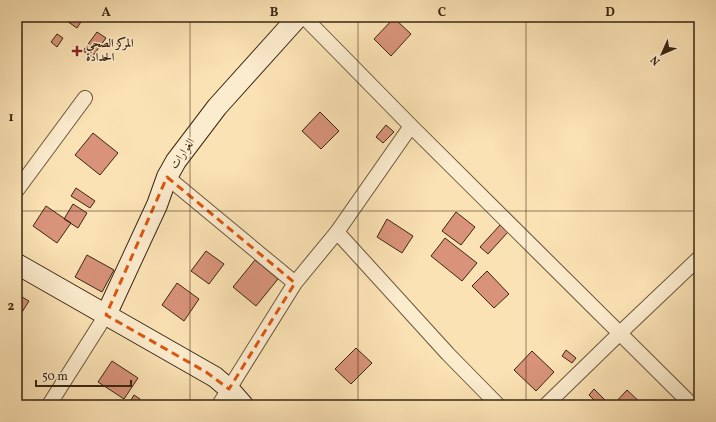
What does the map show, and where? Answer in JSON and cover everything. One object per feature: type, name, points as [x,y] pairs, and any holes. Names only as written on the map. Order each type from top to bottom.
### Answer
[{"type":"street","name":"الغوارات","points":[[106,315],[157,205],[167,177],[176,161],[217,107],[298,17]]},
{"type":"street","points":[[304,17],[411,126],[692,405]]},
{"type":"street","points":[[17,190],[85,98]]},
{"type":"street","points":[[224,397],[295,283],[337,232],[411,126]]},
{"type":"street","points":[[167,177],[295,283]]},
{"type":"street","points":[[337,232],[448,354],[498,405]]},
{"type":"street","points":[[546,405],[699,258]]},
{"type":"street","points":[[17,264],[215,377],[224,397],[243,405]]},
{"type":"street","points":[[49,405],[106,315]]},
{"type":"highlighted area","points":[[167,177],[295,283],[229,389],[206,372],[106,315]]},
{"type":"building","points":[[61,17],[84,17],[77,28]]},
{"type":"building","points":[[394,18],[411,34],[391,56],[374,39]]},
{"type":"building","points":[[97,32],[106,38],[92,57],[83,51]]},
{"type":"building","points":[[57,34],[63,38],[57,47],[51,42]]},
{"type":"building","points":[[320,112],[339,131],[321,149],[302,131]]},
{"type":"building","points":[[386,125],[394,132],[383,143],[376,137]]},
{"type":"building","points":[[93,133],[118,153],[100,175],[75,155]]},
{"type":"building","points":[[76,188],[95,201],[90,208],[71,196]]},
{"type":"building","points":[[73,204],[87,213],[78,228],[64,219]]},
{"type":"building","points":[[46,206],[71,223],[57,243],[33,226]]},
{"type":"building","points":[[456,212],[475,227],[461,245],[442,231]]},
{"type":"building","points":[[387,219],[413,236],[402,253],[377,237]]},
{"type":"building","points":[[500,225],[508,232],[488,254],[480,247]]},
{"type":"building","points":[[445,238],[477,263],[462,281],[431,256]]},
{"type":"building","points":[[206,251],[224,264],[209,284],[191,271]]},
{"type":"building","points":[[87,255],[114,270],[102,292],[75,277]]},
{"type":"building","points":[[255,260],[278,279],[256,306],[233,287]]},
{"type":"building","points":[[487,271],[509,294],[494,308],[472,286]]},
{"type":"building","points":[[177,283],[199,299],[184,321],[162,305]]},
{"type":"building","points":[[17,294],[29,301],[17,320]]},
{"type":"building","points":[[356,348],[372,363],[351,384],[335,369]]},
{"type":"building","points":[[566,350],[576,358],[572,363],[562,356]]},
{"type":"building","points":[[532,351],[554,372],[536,391],[514,370]]},
{"type":"building","points":[[112,361],[138,378],[124,399],[98,382]]},
{"type":"building","points":[[594,389],[606,401],[602,405],[599,405],[589,395]]},
{"type":"building","points":[[627,390],[643,405],[613,405]]},
{"type":"building","points":[[134,395],[140,399],[137,405],[128,405]]},
{"type":"place","name":"المركز الصحي الحدادة","points":[[77,51]]}]
